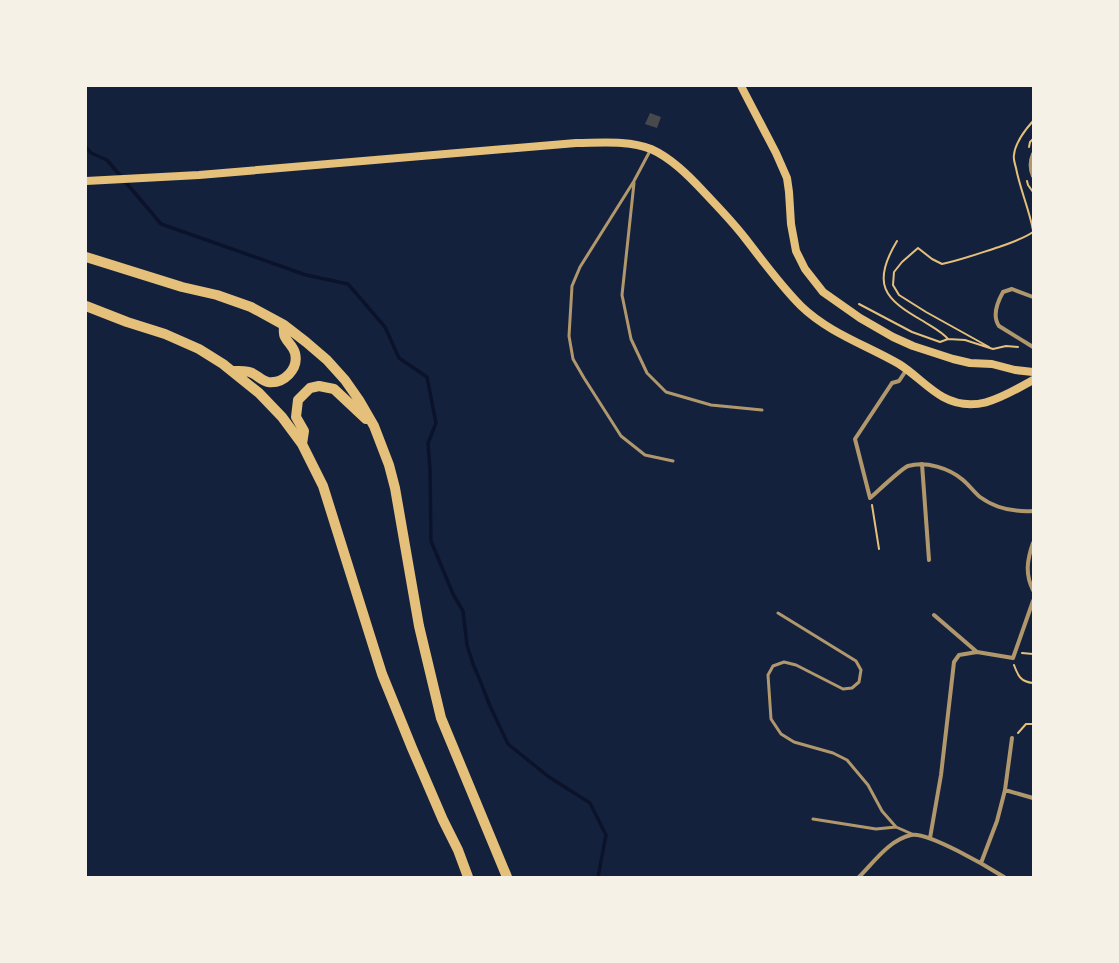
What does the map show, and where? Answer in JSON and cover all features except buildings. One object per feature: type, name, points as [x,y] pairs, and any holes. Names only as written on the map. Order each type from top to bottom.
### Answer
[{"type":"highway","points":[[86,257],[182,287],[217,295],[251,307],[284,325],[327,360],[345,380],[359,400],[374,426],[389,465],[395,488],[419,626],[441,718],[462,772],[507,877]]},
{"type":"highway","points":[[86,306],[127,322],[165,334],[199,349],[233,371],[259,393],[282,417],[302,444],[323,486],[382,674],[412,748],[458,850],[468,877]]},
{"type":"highway","points":[[233,371],[251,372],[267,382],[278,382],[286,377],[293,370],[296,362],[296,354],[293,345],[285,337],[284,325]]},
{"type":"highway","points":[[302,444],[304,431],[296,417],[298,400],[310,388],[319,386],[334,389],[374,426]]},
{"type":"main road","points":[[741,86],[776,153],[787,178],[791,224],[796,251],[805,269],[823,292],[860,318],[893,337],[913,346],[970,363],[992,364],[1015,370],[1033,372]]},
{"type":"main road","points":[[86,181],[199,175],[576,143],[634,145],[651,149],[668,159],[688,175],[717,205],[745,238],[782,286],[810,314],[842,335],[907,369],[944,397],[969,405],[987,403],[1033,380]]},
{"type":"street","points":[[1033,154],[1031,160],[1031,170],[1033,176]]},
{"type":"street","points":[[1033,297],[1012,290],[1003,292],[999,300],[996,316],[999,326],[1033,347]]},
{"type":"street","points":[[907,369],[899,380],[892,383],[855,439],[870,498],[906,466],[922,464],[943,468],[961,478],[981,498],[998,507],[1022,512],[1033,511]]},
{"type":"street","points":[[922,464],[929,560]]},
{"type":"street","points":[[1033,544],[1028,556],[1027,568],[1029,582],[1033,590]]},
{"type":"street","points":[[930,838],[942,767],[954,662],[959,655],[977,652],[1013,658],[1033,601]]},
{"type":"street","points":[[934,615],[977,652]]},
{"type":"street","points":[[980,863],[997,821],[1005,790],[1012,738]]},
{"type":"street","points":[[1005,790],[1033,798]]},
{"type":"street","points":[[859,877],[895,842],[912,834],[930,838],[1004,877]]},
{"type":"lane","points":[[651,149],[634,181],[580,267],[572,286],[569,336],[574,359],[584,378],[621,436],[645,455],[673,461]]},
{"type":"lane","points":[[634,181],[622,295],[631,339],[647,373],[666,392],[711,405],[762,410]]},
{"type":"lane","points":[[778,613],[856,661],[861,670],[859,682],[852,688],[844,689],[796,665],[784,662],[773,666],[768,675],[771,719],[781,734],[794,742],[833,753],[847,760],[868,785],[882,811],[896,827],[912,834]]},
{"type":"lane","points":[[813,819],[876,829],[896,827]]},
{"type":"path","points":[[993,349],[922,310],[899,295],[893,285],[894,272],[902,262],[918,248],[932,259],[942,264],[963,259],[1008,244],[1028,236],[1033,231],[1031,219],[1017,177],[1013,156],[1020,138],[1033,120]]},
{"type":"path","points":[[897,241],[885,264],[883,285],[888,295],[901,308],[942,332],[948,339]]},
{"type":"path","points":[[859,304],[912,332],[940,342],[948,339],[965,340],[993,349],[1006,346],[1019,347]]},
{"type":"path","points":[[870,498],[879,550]]},
{"type":"path","points":[[1013,658],[1015,667],[1022,680],[1033,683]]},
{"type":"path","points":[[1012,738],[1026,724],[1033,724]]},
{"type":"waterway","points":[[86,147],[91,153],[107,160],[161,224],[306,275],[348,284],[385,327],[399,358],[427,377],[436,423],[428,443],[430,469],[431,541],[453,594],[463,611],[467,645],[473,664],[490,706],[508,744],[549,777],[590,803],[606,835],[598,877]]}]
